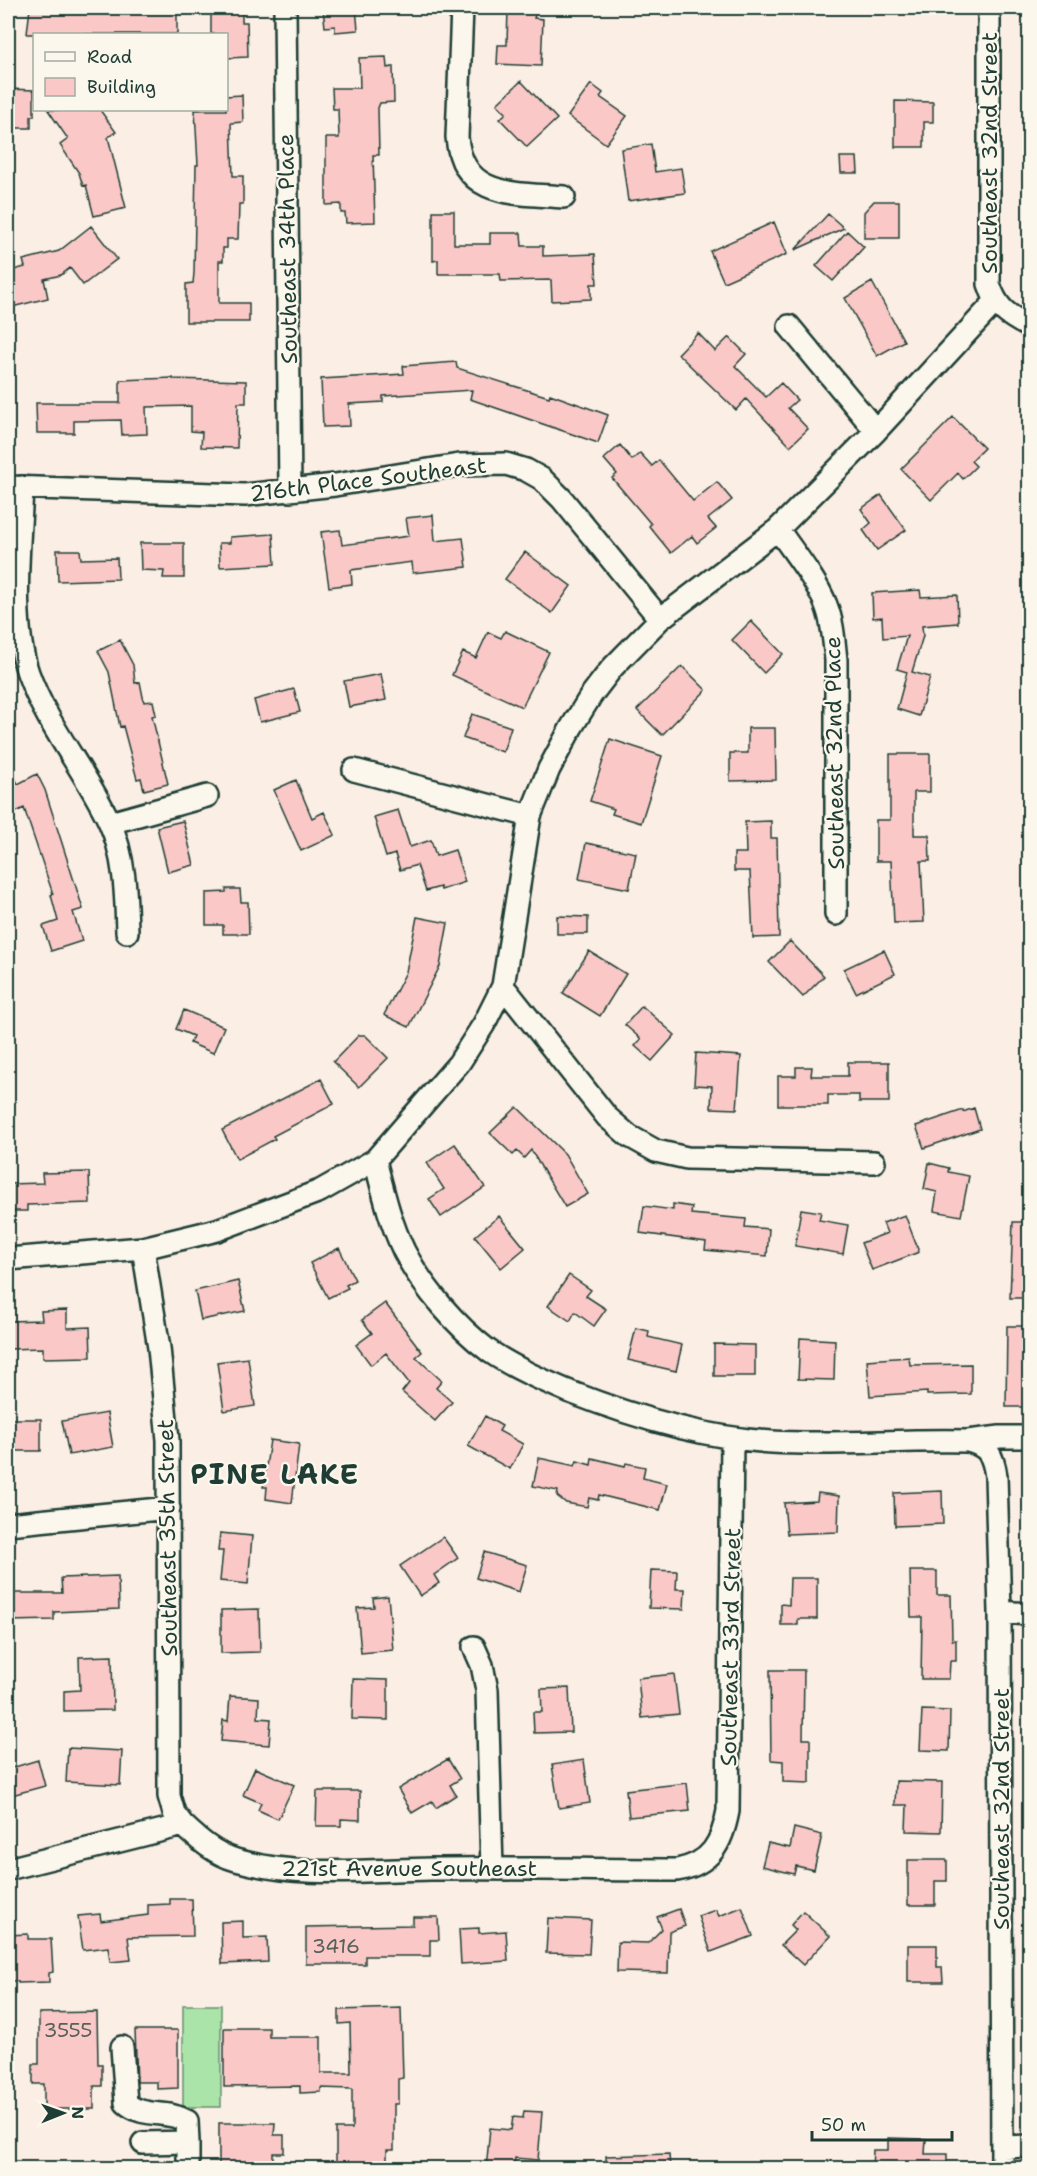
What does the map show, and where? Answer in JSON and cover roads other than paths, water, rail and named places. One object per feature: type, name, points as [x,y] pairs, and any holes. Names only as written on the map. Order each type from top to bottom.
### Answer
[{"type":"street","name":"Southeast 34th Place","points":[[285,8],[290,490]]},
{"type":"street","points":[[462,8],[457,137],[458,152],[463,164],[478,181],[498,191],[564,197]]},
{"type":"street","name":"Southeast 32nd Street","points":[[876,431],[995,302],[989,284],[988,265],[989,8]]},
{"type":"street","points":[[995,302],[1010,316],[1029,327]]},
{"type":"street","points":[[8,1259],[142,1248],[218,1230],[320,1191],[375,1160],[459,1063],[484,1024],[503,986],[530,816],[549,769],[592,694],[612,668],[660,619],[778,529],[876,431],[789,326]]},
{"type":"street","name":"216th Place Southeast","points":[[14,487],[245,495],[335,485],[459,465],[506,464],[526,470],[542,479],[562,499],[660,619]]},
{"type":"street","points":[[14,487],[20,642],[28,673],[40,700],[110,823],[125,881],[127,932]]},
{"type":"street","name":"Southeast 32nd Place","points":[[778,529],[820,592],[826,605],[833,637],[836,660],[836,914]]},
{"type":"street","points":[[354,770],[530,816]]},
{"type":"street","points":[[110,823],[207,796]]},
{"type":"street","points":[[503,986],[608,1117],[629,1136],[656,1151],[687,1158],[874,1162]]},
{"type":"street","points":[[375,1160],[389,1212],[405,1251],[428,1287],[457,1322],[489,1350],[534,1377],[611,1408],[703,1433],[732,1438],[774,1442],[968,1441],[1000,1437],[1029,1437]]},
{"type":"street","name":"Southeast 35th Street","points":[[142,1248],[159,1348],[168,1440],[169,1796],[174,1813],[183,1826]]},
{"type":"street","name":"Southeast 33rd Street","points":[[712,1851],[720,1839],[728,1811],[732,1438]]},
{"type":"street","name":"Southeast 32nd Street","points":[[968,1441],[980,1444],[988,1452],[994,1461],[996,1476],[1000,1612],[1002,2169]]},
{"type":"street","points":[[8,1524],[169,1508]]},
{"type":"street","points":[[1000,1612],[1029,1614]]},
{"type":"street","points":[[474,1647],[482,1665],[488,1690],[492,1869]]},
{"type":"street","points":[[8,1869],[183,1826]]},
{"type":"street","name":"221st Avenue Southeast","points":[[183,1826],[217,1852],[250,1863],[293,1871],[677,1870],[694,1867],[705,1860],[712,1851]]},
{"type":"street","points":[[122,2047],[126,2103],[135,2112],[178,2116],[187,2121],[188,2169]]},
{"type":"street","points":[[143,2142],[188,2142]]},
{"type":"street","points":[[1002,2146],[1029,2146]]},
{"type":"district","name":"PINE LAKE","points":[[275,1474]]}]
